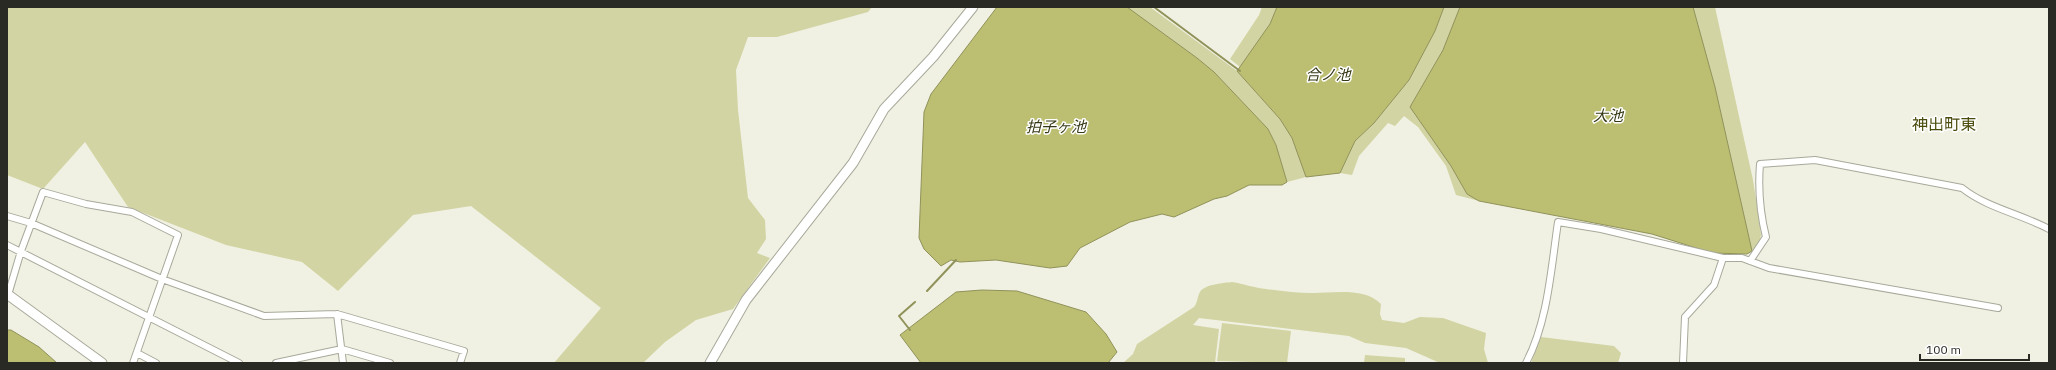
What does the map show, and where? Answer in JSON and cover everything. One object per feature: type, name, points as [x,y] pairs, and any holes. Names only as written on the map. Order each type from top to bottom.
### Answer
[{"type":"street","points":[[710,363],[746,300],[853,163],[884,109],[933,57],[973,7]]},
{"type":"street","points":[[1750,261],[1766,237],[1762,218],[1759,181],[1760,164],[1769,162],[1815,160],[1962,188],[1974,198],[2032,220],[2049,229]]},
{"type":"street","points":[[102,363],[7,294],[43,192],[86,204],[132,212],[178,235],[134,363]]},
{"type":"street","points":[[7,216],[31,223],[162,279],[264,316],[337,314],[464,351],[460,363]]},
{"type":"street","points":[[1526,363],[1536,345],[1545,304],[1558,222],[1602,229],[1723,258],[1742,258],[1769,268],[1998,308]]},
{"type":"street","points":[[7,245],[236,362]]},
{"type":"street","points":[[1683,363],[1685,317],[1714,285],[1723,258]]},
{"type":"street","points":[[337,314],[343,363]]},
{"type":"street","points":[[276,363],[342,349],[390,363]]},
{"type":"street","points":[[137,353],[156,363]]},
{"type":"shaded area","points":[[7,7],[872,7],[868,12],[777,37],[748,37],[736,70],[738,110],[748,198],[765,220],[766,239],[757,253],[770,258],[733,309],[696,320],[665,342],[643,363],[554,363],[601,308],[471,206],[413,215],[338,291],[302,262],[226,245],[128,207],[85,142],[43,189],[7,175]]},
{"type":"shaded area","points":[[1127,7],[1150,7],[1237,71],[1280,119],[1292,138],[1306,177],[1287,182],[1276,145],[1268,129],[1214,72]]},
{"type":"shaded area","points":[[1262,7],[1277,7],[1270,24],[1240,67],[1230,59],[1259,15]]},
{"type":"shaded area","points":[[1444,7],[1460,7],[1443,50],[1410,107],[1451,166],[1467,194],[1479,201],[1456,195],[1446,166],[1418,127],[1404,116],[1395,126],[1388,123],[1359,156],[1352,175],[1340,173],[1355,141],[1374,123],[1409,80],[1435,31]]},
{"type":"shaded area","points":[[1693,7],[1715,7],[1753,180],[1759,219],[1761,235],[1759,244],[1752,251],[1715,87]]},
{"type":"shaded area","points":[[1232,282],[1289,292],[1348,292],[1366,295],[1381,304],[1380,314],[1382,320],[1404,323],[1420,317],[1443,318],[1486,333],[1484,349],[1488,363],[1440,363],[1406,348],[1365,343],[1349,336],[1199,318],[1193,325],[1219,329],[1215,363],[1123,363],[1133,354],[1137,344],[1194,307],[1202,289],[1215,284]]},
{"type":"shaded area","points":[[1222,323],[1291,331],[1287,363],[1217,361]]},
{"type":"shaded area","points":[[1541,337],[1614,346],[1621,353],[1618,363],[1531,363]]},
{"type":"shaded area","points":[[1365,355],[1405,358],[1405,363],[1364,363]]},
{"type":"water","name":"拍子ヶ池","points":[[997,7],[1127,7],[1214,72],[1268,129],[1276,145],[1287,182],[1282,185],[1249,185],[1227,196],[1214,199],[1174,217],[1162,214],[1130,222],[1080,248],[1067,266],[1050,268],[996,260],[960,262],[951,260],[941,266],[924,249],[919,238],[924,112],[931,94]]},
{"type":"water","name":"合ノ池","points":[[1277,7],[1444,7],[1435,31],[1409,80],[1374,123],[1355,141],[1340,173],[1306,177],[1292,138],[1280,119],[1237,71],[1270,24]]},
{"type":"water","name":"大池","points":[[1460,7],[1693,7],[1715,87],[1752,251],[1747,254],[1712,253],[1652,234],[1479,201],[1467,194],[1451,166],[1410,107],[1443,50]]},
{"type":"water","points":[[982,290],[1017,291],[1086,312],[1106,334],[1117,352],[1108,363],[921,363],[900,335],[956,292]]},
{"type":"water","points":[[7,330],[11,330],[39,347],[57,363],[7,363]]},
{"type":"waterway","points":[[1154,7],[1240,71]]},
{"type":"waterway","points":[[927,291],[956,260]]},
{"type":"waterway","points":[[910,330],[899,316],[915,302]]},
{"type":"district","name":"神出町東","points":[[1944,124]]}]
